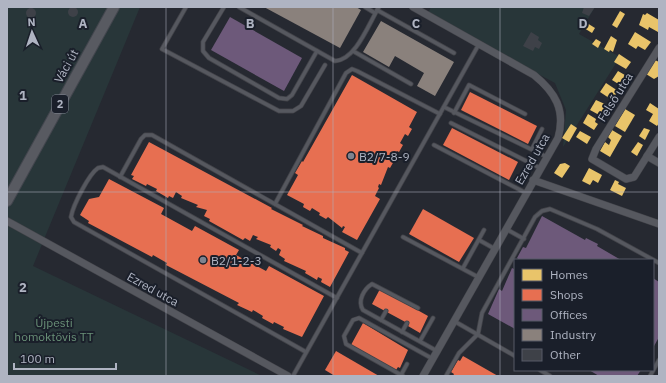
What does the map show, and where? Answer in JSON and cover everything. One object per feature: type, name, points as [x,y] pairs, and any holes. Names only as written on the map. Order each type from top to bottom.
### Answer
[{"type":"main road","name":"Váci út","points":[[7,201],[114,7]]},
{"type":"street","name":"Ezred utca","points":[[413,7],[534,75],[549,87],[558,103],[561,122],[558,138],[423,376]]},
{"type":"street","name":"Felső utca","points":[[647,156],[634,177],[626,179],[592,159],[596,149],[659,48]]},
{"type":"street","points":[[659,137],[647,156],[659,163]]},
{"type":"street","points":[[533,180],[659,224]]},
{"type":"street","name":"Ezred utca","points":[[7,221],[288,376]]},
{"type":"lane","points":[[186,7],[162,49],[279,111],[293,111],[301,106],[325,65]]},
{"type":"lane","points":[[224,7],[203,42],[203,51],[209,58],[279,98],[287,99],[292,95],[317,51]]},
{"type":"lane","points":[[239,7],[335,61],[346,58],[354,51],[377,10]]},
{"type":"lane","points":[[365,7],[377,10],[454,53]]},
{"type":"lane","points":[[293,376],[479,44]]},
{"type":"lane","points":[[354,51],[411,84]]},
{"type":"lane","points":[[275,204],[346,73],[352,70],[357,71],[440,114]]},
{"type":"lane","points":[[454,113],[469,85],[525,114]]},
{"type":"lane","points":[[444,107],[547,157]]},
{"type":"lane","points":[[451,123],[540,168]]},
{"type":"lane","points":[[532,150],[542,129]]},
{"type":"lane","points":[[120,177],[141,139],[145,135],[152,135],[362,253]]},
{"type":"lane","points":[[434,145],[526,193]]},
{"type":"lane","points":[[306,352],[74,222],[71,217],[72,210],[94,171],[103,168],[337,298]]},
{"type":"lane","points":[[446,376],[459,353],[478,334],[482,312],[536,217],[542,211],[550,209],[597,229],[653,259]]},
{"type":"lane","points":[[506,229],[524,239]]},
{"type":"lane","points":[[463,268],[484,230]]},
{"type":"lane","points":[[403,237],[478,277]]},
{"type":"lane","points":[[479,240],[495,249]]},
{"type":"lane","points":[[418,308],[372,284],[367,287],[360,300],[360,305],[363,310],[438,351]]},
{"type":"lane","points":[[381,320],[386,311]]},
{"type":"lane","points":[[407,364],[402,375],[346,344],[344,336],[353,320],[359,318],[433,359]]},
{"type":"lane","points":[[420,341],[433,318]]},
{"type":"lane","points":[[454,321],[514,355]]},
{"type":"lane","points":[[402,332],[407,323]]},
{"type":"lane","points":[[654,369],[659,360]]},
{"type":"green space","name":"Újpesti homoktövis TT","points":[[7,7],[140,7],[33,266],[262,376],[7,376]]},
{"type":"green space","points":[[431,7],[595,7],[579,34],[620,57],[563,147],[566,110],[555,83],[427,15]]},
{"type":"building: Homes","points":[[620,11],[625,14],[617,28],[612,25]]},
{"type":"building: Homes","points":[[647,13],[659,20],[658,32],[649,27],[648,30],[639,25],[643,14],[645,15]]},
{"type":"building: Homes","points":[[587,23],[595,28],[592,33],[584,28]]},
{"type":"building: Homes","points":[[635,32],[651,42],[645,50],[638,46],[636,49],[628,44]]},
{"type":"building: Homes","points":[[611,36],[617,40],[613,52],[610,50],[609,52],[604,49]]},
{"type":"building: Homes","points":[[596,39],[601,42],[598,48],[592,44]]},
{"type":"building: Homes","points":[[619,54],[631,62],[626,69],[614,62]]},
{"type":"building: Homes","points":[[655,60],[659,62],[659,76],[654,79],[646,74]]},
{"type":"building: Homes","points":[[618,71],[630,78],[626,84],[622,82],[620,85],[612,80]]},
{"type":"building: Homes","points":[[606,83],[618,91],[612,100],[600,92]]},
{"type":"building: Homes","points":[[596,100],[607,105],[601,116],[590,110]]},
{"type":"building: Homes","points":[[650,103],[659,109],[659,123],[657,126],[649,121],[653,114],[646,110]]},
{"type":"building: Homes","points":[[625,109],[635,115],[625,132],[615,126]]},
{"type":"building: Homes","points":[[588,114],[596,119],[595,122],[598,124],[594,130],[583,123]]},
{"type":"building: Homes","points":[[571,124],[577,128],[569,142],[562,138]]},
{"type":"building: Homes","points":[[644,128],[650,130],[645,140],[639,136]]},
{"type":"building: Homes","points":[[612,130],[622,136],[610,157],[600,151],[605,142],[609,145],[611,140],[608,137]]},
{"type":"building: Homes","points":[[580,131],[591,137],[587,144],[576,137]]},
{"type":"building: Homes","points":[[638,142],[643,145],[637,156],[631,152]]},
{"type":"building: Homes","points":[[565,163],[570,166],[562,178],[554,173],[560,164]]},
{"type":"building: Homes","points":[[589,168],[602,175],[598,183],[593,180],[590,185],[582,181]]},
{"type":"building: Homes","points":[[615,180],[619,182],[618,184],[626,188],[622,196],[610,190]]},
{"type":"building: Shops","name":"B2/7-8-9","points":[[352,75],[417,112],[409,127],[412,129],[408,136],[405,134],[400,143],[403,145],[399,152],[397,151],[390,168],[388,167],[381,185],[379,184],[379,188],[375,196],[380,199],[357,240],[342,232],[345,227],[343,226],[342,228],[328,217],[326,219],[319,215],[320,213],[312,208],[310,211],[303,207],[304,204],[287,195],[298,175],[295,173],[302,161],[303,162]]},
{"type":"building: Shops","points":[[470,92],[537,126],[528,144],[461,110]]},
{"type":"building: Shops","points":[[452,128],[518,162],[509,180],[443,145]]},
{"type":"building: Shops","points":[[149,142],[323,236],[323,238],[345,248],[345,250],[349,252],[330,287],[321,282],[322,279],[318,277],[317,280],[305,273],[306,271],[284,261],[285,259],[279,255],[281,250],[278,248],[276,251],[270,247],[271,245],[256,239],[258,237],[253,235],[250,241],[245,238],[243,240],[209,221],[210,219],[204,216],[207,210],[196,207],[198,205],[181,198],[182,196],[176,192],[173,198],[169,196],[168,198],[156,191],[157,189],[147,184],[146,186],[132,179],[134,176],[131,175]]},
{"type":"building: Shops","name":"B2/1-2-3","points":[[109,179],[164,208],[161,214],[192,231],[195,226],[239,250],[236,255],[266,271],[269,266],[324,296],[302,337],[283,329],[284,327],[274,322],[273,324],[262,318],[263,316],[253,310],[252,312],[237,305],[239,303],[166,265],[167,263],[153,255],[152,257],[88,223],[89,221],[80,215],[89,199],[99,197]]},
{"type":"building: Shops","points":[[423,209],[474,238],[459,262],[409,234]]},
{"type":"building: Shops","points":[[380,289],[428,316],[420,333],[408,326],[409,324],[372,304]]},
{"type":"building: Shops","points":[[363,323],[408,350],[400,368],[398,367],[396,370],[389,366],[388,367],[351,345]]},
{"type":"building: Shops","points":[[336,351],[379,376],[335,376],[325,370]]},
{"type":"building: Shops","points":[[463,356],[498,376],[453,376],[454,374],[451,372],[458,360],[460,361]]},
{"type":"building: Offices","points":[[230,17],[302,58],[284,91],[211,50]]},
{"type":"building: Offices","points":[[542,216],[585,240],[586,238],[598,244],[597,246],[619,259],[518,259],[517,258],[523,247],[526,248]]},
{"type":"building: Offices","points":[[512,268],[514,269],[514,328],[488,314],[499,289],[502,291]]},
{"type":"building: Offices","points":[[654,279],[659,282],[659,337],[654,346]]},
{"type":"building: Offices","points":[[591,371],[640,371],[637,376],[599,376]]},
{"type":"building: Industry","points":[[264,7],[356,7],[361,10],[340,48]]},
{"type":"building: Industry","points":[[381,21],[454,62],[435,96],[417,86],[424,73],[395,56],[389,67],[363,52]]},
{"type":"building: Other","points":[[71,7],[75,7],[77,8],[77,16],[71,17],[68,14],[68,10]]},
{"type":"building: Other","points":[[584,7],[595,7],[589,16],[582,13]]},
{"type":"building: Other","points":[[29,8],[33,8],[35,9],[35,17],[29,18],[26,15],[26,11]]},
{"type":"building: Other","points":[[531,32],[539,37],[538,40],[542,43],[539,49],[535,47],[533,51],[523,46]]},
{"type":"place","name":"B2/7-8-9","points":[[351,156]]},
{"type":"place","name":"B2/1-2-3","points":[[203,260]]}]
